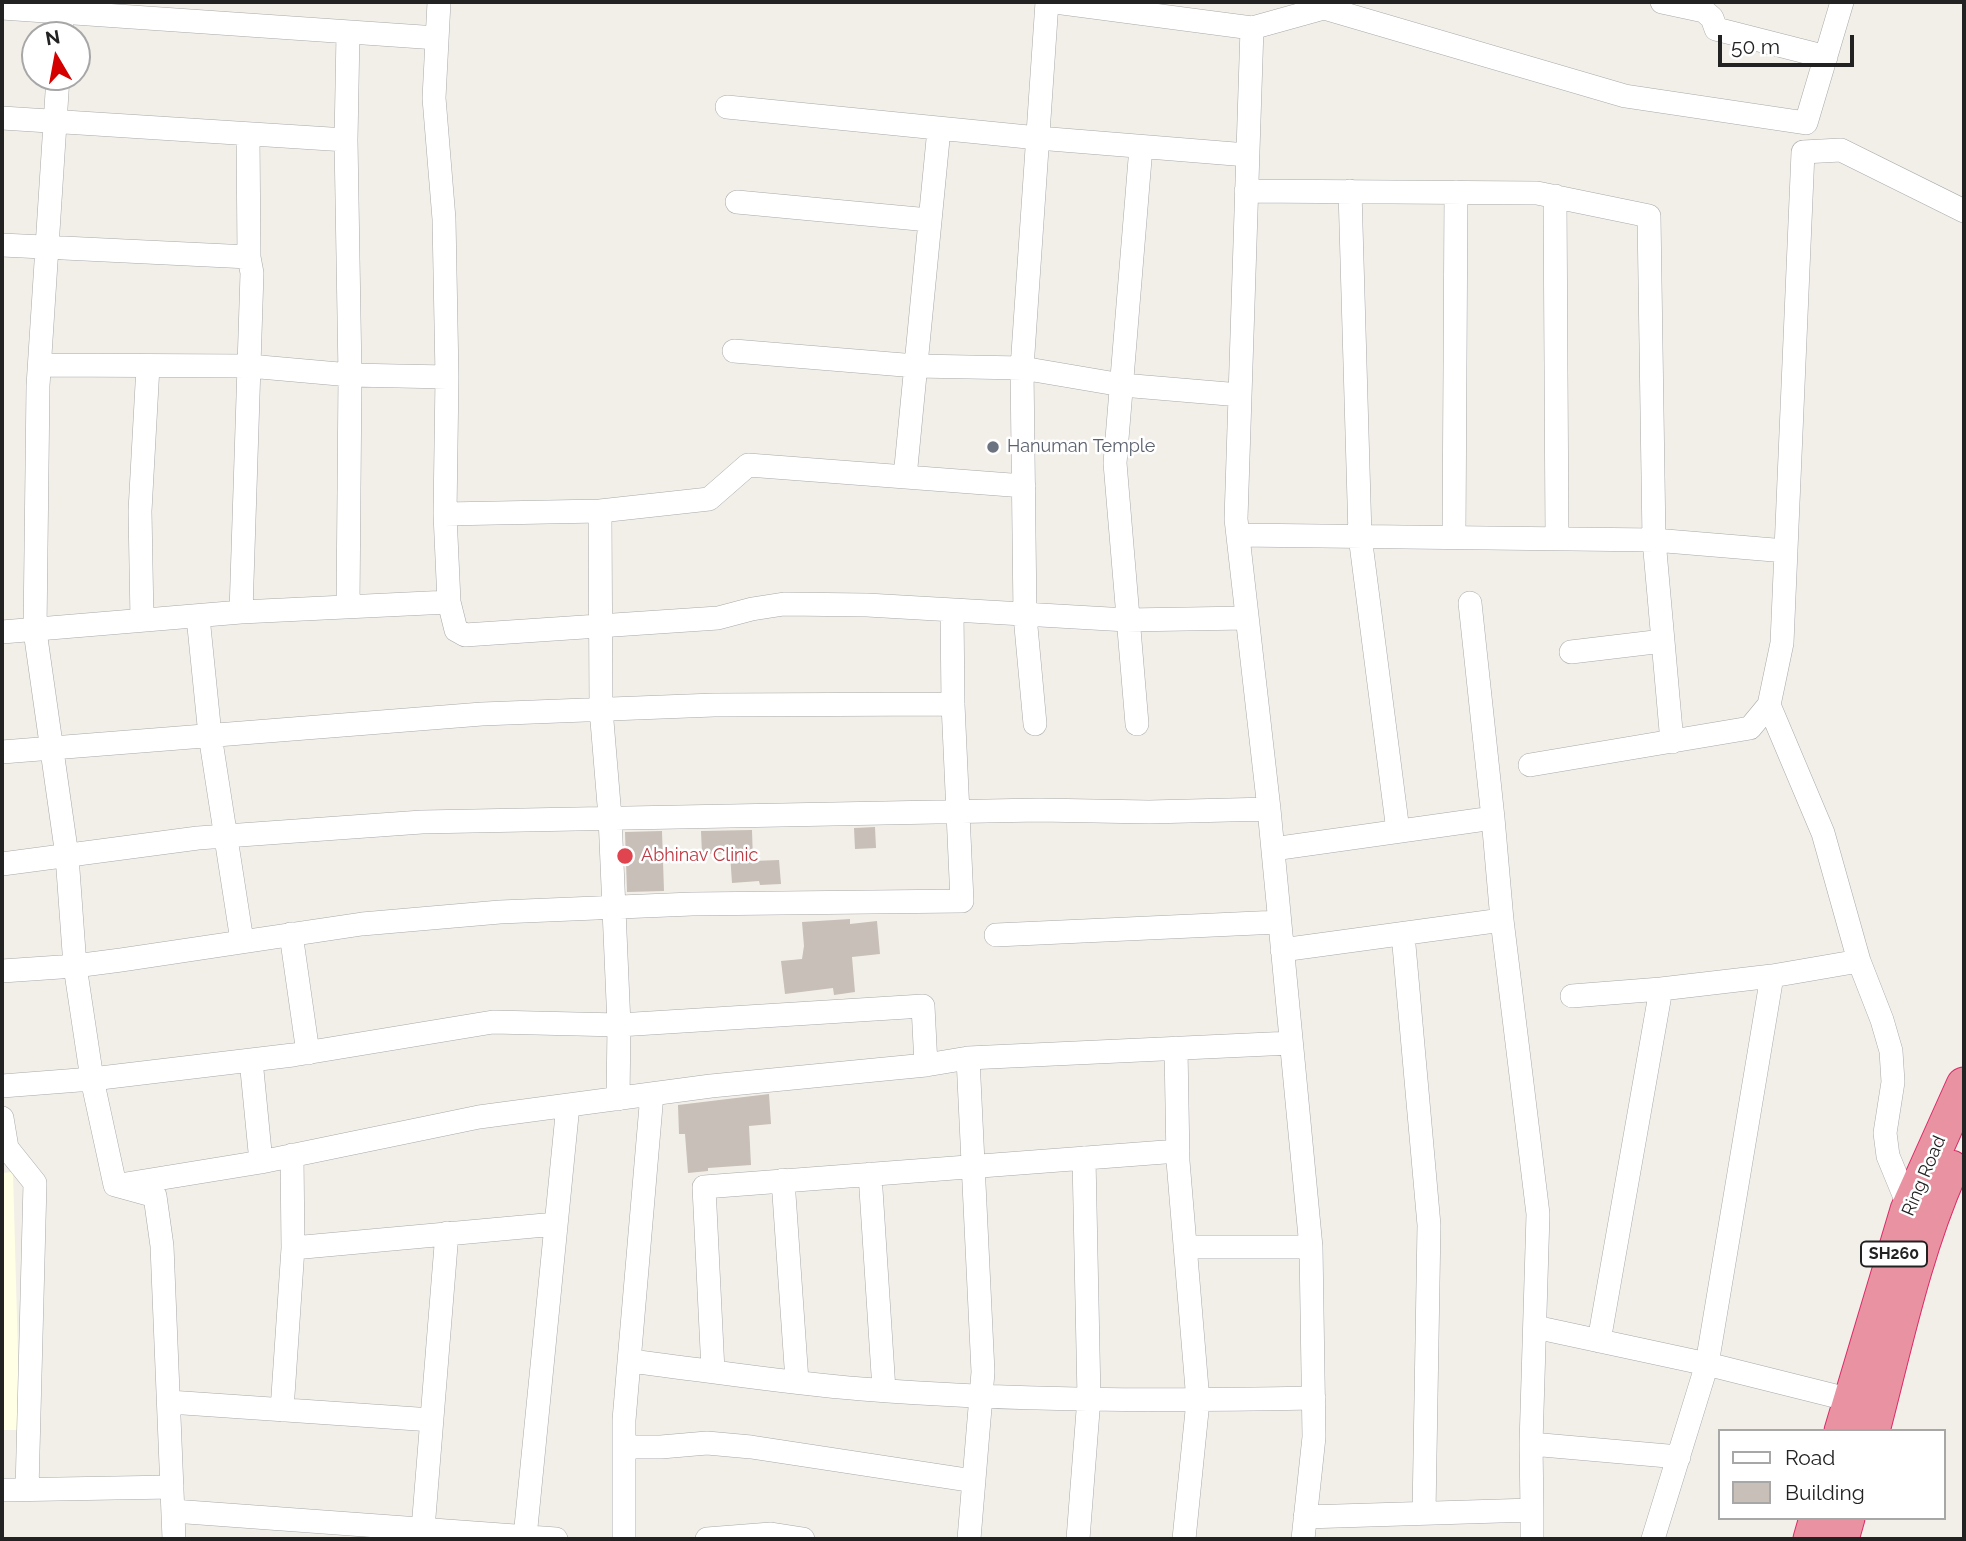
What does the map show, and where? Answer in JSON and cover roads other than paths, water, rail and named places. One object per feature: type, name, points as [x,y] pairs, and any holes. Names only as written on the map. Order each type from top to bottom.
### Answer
[{"type":"highway","name":"Ring Road","points":[[1847,1415],[1909,1207],[1964,1084]]},
{"type":"highway","name":"Ring Road","points":[[1873,1429],[1908,1293],[1940,1193],[1964,1139]]},
{"type":"highway","points":[[1811,1539],[1816,1520]]},
{"type":"highway","points":[[1841,1539],[1846,1520]]},
{"type":"street","points":[[439,2],[434,98],[444,219],[447,377],[445,514],[449,602],[456,629],[464,635],[718,618],[784,604],[867,605],[1126,620],[1247,618]]},
{"type":"street","points":[[1035,724],[1025,615],[1021,368],[1047,2]]},
{"type":"street","points":[[1055,2],[1252,28],[1331,5],[1625,96],[1806,123]]},
{"type":"street","points":[[1662,2],[1704,10],[1712,18],[1716,29],[1826,57]]},
{"type":"street","points":[[1530,765],[1750,728],[1769,705],[1782,643],[1806,123],[1842,2]]},
{"type":"street","points":[[2,8],[62,11],[113,8],[348,33],[437,38]]},
{"type":"street","points":[[62,11],[62,21]]},
{"type":"street","points":[[1252,28],[1236,519],[1269,808],[1311,1247],[1314,1437],[1304,1528],[1424,1513],[1532,1510]]},
{"type":"street","points":[[348,33],[348,606]]},
{"type":"street","points":[[57,91],[40,365],[35,631],[67,856],[75,966],[92,1079],[115,1185]]},
{"type":"street","points":[[727,107],[1038,138],[1247,155]]},
{"type":"street","points":[[2,118],[346,140]]},
{"type":"street","points":[[905,477],[939,128]]},
{"type":"street","points":[[241,612],[252,274],[249,257],[248,134]]},
{"type":"street","points":[[1137,724],[1126,620],[1115,463],[1141,147]]},
{"type":"street","points":[[1803,152],[1841,150],[1964,211]]},
{"type":"street","points":[[1246,191],[1537,193],[1649,216],[1654,540],[1672,742]]},
{"type":"street","points":[[1350,191],[1360,536],[1398,831]]},
{"type":"street","points":[[1454,537],[1456,192]]},
{"type":"street","points":[[1555,197],[1557,539]]},
{"type":"street","points":[[737,202],[929,220]]},
{"type":"street","points":[[2,245],[249,257]]},
{"type":"street","points":[[734,351],[916,366],[1021,368],[1122,386],[1240,395]]},
{"type":"street","points":[[40,365],[248,366],[350,375],[447,377]]},
{"type":"street","points":[[142,620],[140,511],[148,366]]},
{"type":"street","points":[[445,514],[600,511],[709,499],[748,465],[1024,486]]},
{"type":"street","points":[[600,511],[601,709],[614,908],[618,1099]]},
{"type":"street","points":[[1238,535],[1654,540],[1786,551]]},
{"type":"street","points":[[2,632],[241,612],[449,602]]},
{"type":"street","points":[[1470,603],[1502,920],[1538,1214],[1531,1444],[1532,1539]]},
{"type":"street","points":[[2,971],[75,966],[362,924],[486,913],[720,903],[962,901],[953,704],[952,611]]},
{"type":"street","points":[[198,617],[210,735],[242,941]]},
{"type":"street","points":[[1571,652],[1663,641]]},
{"type":"street","points":[[2,752],[482,714],[714,705],[953,704]]},
{"type":"street","points":[[1769,705],[1823,833],[1859,961],[1891,1051],[1893,1082],[1885,1133],[1888,1156],[1909,1207]]},
{"type":"street","points":[[2,864],[225,836],[422,822],[1269,808]]},
{"type":"street","points":[[1273,849],[1493,818]]},
{"type":"street","points":[[1282,950],[1502,920]]},
{"type":"street","points":[[996,935],[1279,922]]},
{"type":"street","points":[[290,934],[308,1053]]},
{"type":"street","points":[[1403,934],[1429,1226],[1424,1513]]},
{"type":"street","points":[[1573,996],[1772,976],[1859,961]]},
{"type":"street","points":[[1653,1539],[1707,1364],[1772,976]]},
{"type":"street","points":[[1598,1341],[1661,989]]},
{"type":"street","points":[[2,1086],[92,1079],[308,1053],[493,1023],[618,1025],[923,1006],[926,1065]]},
{"type":"street","points":[[115,1185],[261,1162],[479,1117],[710,1086],[926,1065],[968,1058],[1292,1043]]},
{"type":"street","points":[[1176,1048],[1178,1151],[1198,1401],[1185,1539]]},
{"type":"street","points":[[968,1058],[983,1372],[969,1539]]},
{"type":"street","points":[[251,1060],[261,1162]]},
{"type":"street","points":[[625,1539],[624,1447],[629,1361],[652,1094]]},
{"type":"street","points":[[525,1537],[568,1105]]},
{"type":"street","points":[[2,1118],[7,1149],[35,1183],[27,1490]]},
{"type":"street","points":[[713,1371],[704,1187],[1178,1151]]},
{"type":"street","points":[[282,1410],[292,1248],[292,1155]]},
{"type":"street","points":[[1079,1539],[1089,1398],[1084,1158]]},
{"type":"street","points":[[870,1174],[884,1390]]},
{"type":"street","points":[[783,1180],[797,1381]]},
{"type":"street","points":[[115,1185],[155,1196],[163,1246],[174,1539]]},
{"type":"street","points":[[292,1248],[556,1224]]},
{"type":"street","points":[[423,1529],[447,1233]]},
{"type":"street","points":[[1185,1247],[1311,1247]]},
{"type":"street","points":[[1535,1327],[1707,1364],[1847,1415]]},
{"type":"street","points":[[629,1361],[884,1390],[1198,1401],[1314,1398]]},
{"type":"street","points":[[169,1402],[432,1420]]},
{"type":"street","points":[[624,1447],[707,1443],[751,1447],[974,1481]]},
{"type":"street","points":[[1531,1444],[1679,1457]]},
{"type":"street","points":[[2,1490],[172,1487]]},
{"type":"street","points":[[173,1511],[556,1539]]},
{"type":"street","points":[[707,1539],[771,1534],[803,1539]]},
{"type":"place","name":"Hanuman Temple","points":[[993,447]]},
{"type":"place","name":"Abhinav Clinic","points":[[625,856]]}]
